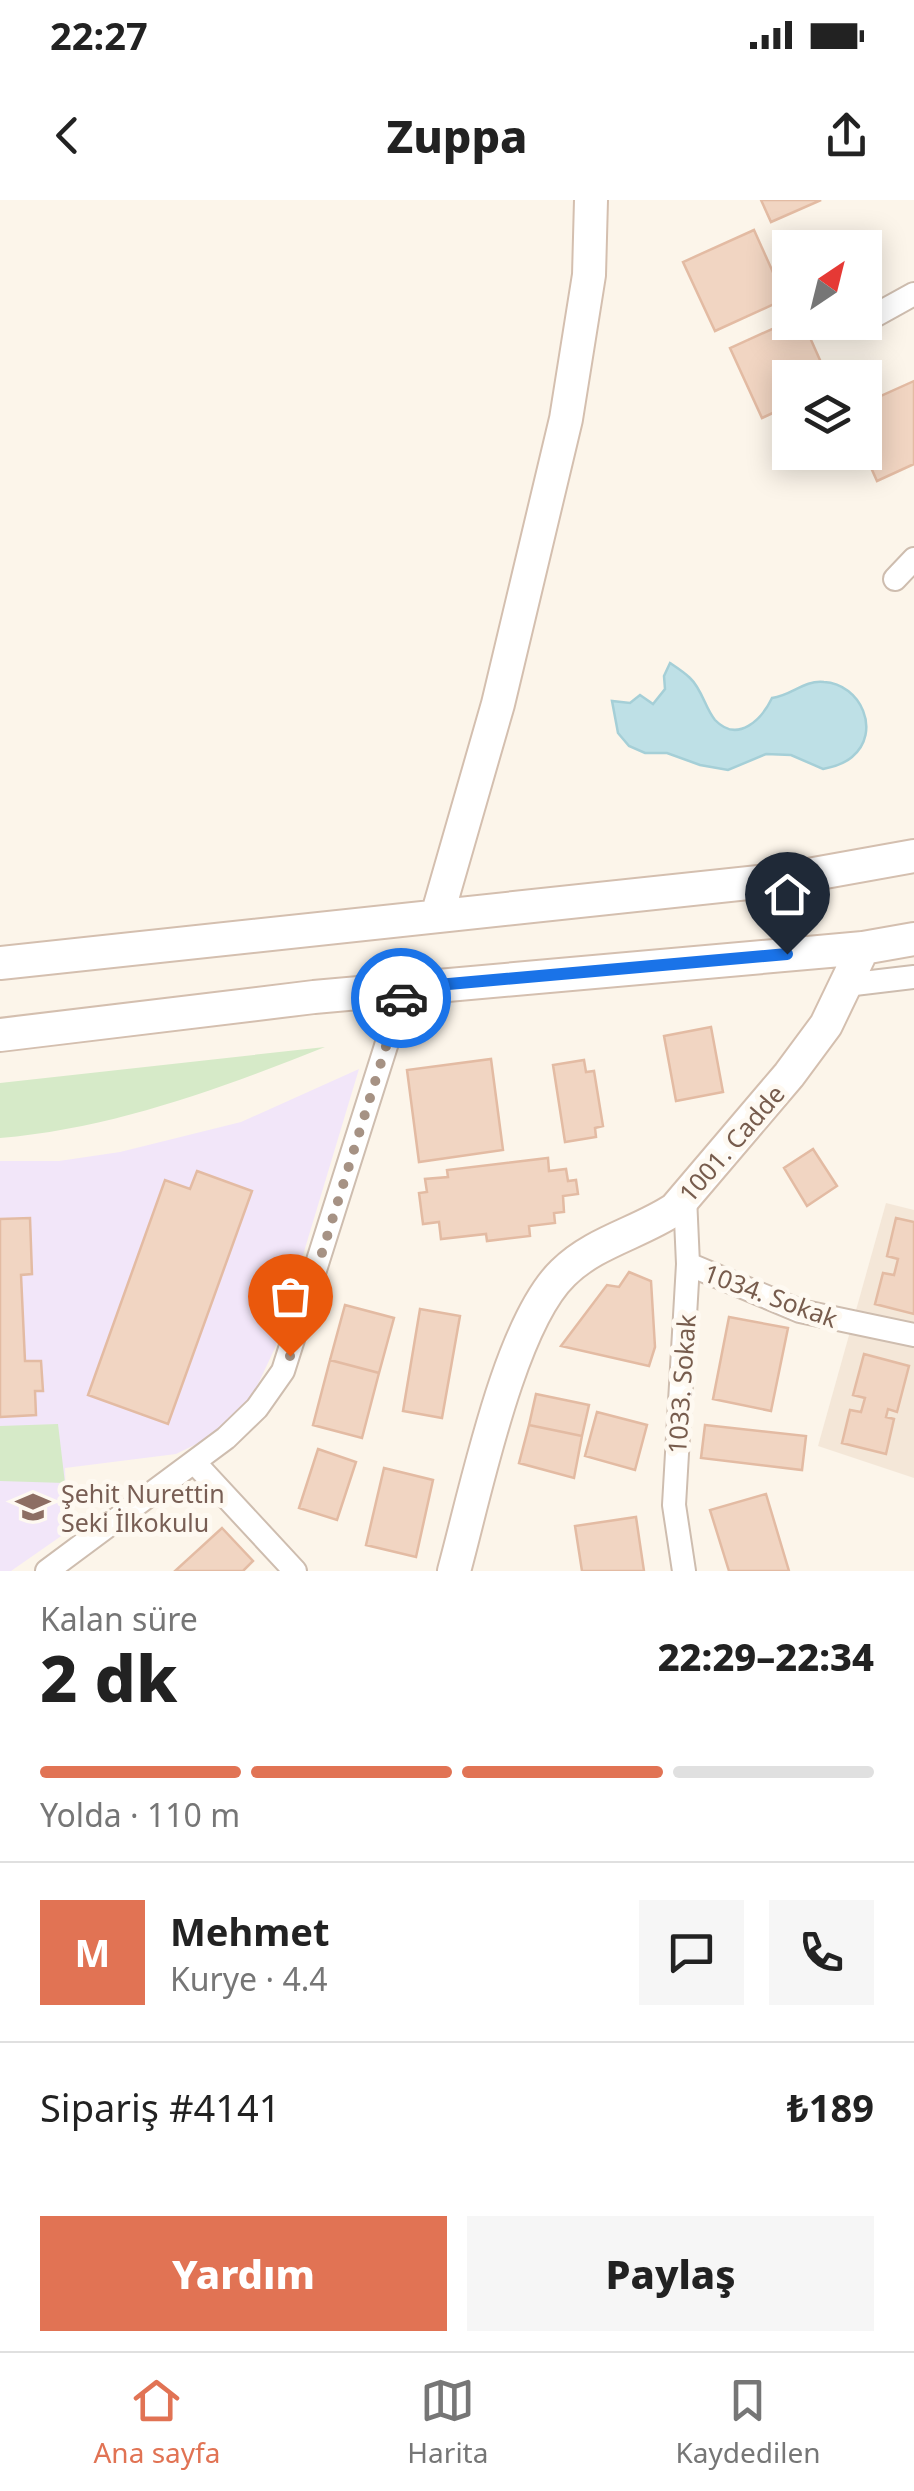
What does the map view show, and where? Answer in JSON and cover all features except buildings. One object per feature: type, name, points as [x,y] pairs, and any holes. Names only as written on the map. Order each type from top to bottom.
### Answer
[{"type":"main road","points":[[436,916],[498,704],[566,419],[589,276],[591,200]]},
{"type":"main road","points":[[0,963],[786,879],[914,856]]},
{"type":"main road","points":[[0,1035],[404,988],[864,948],[914,939]]},
{"type":"main road","name":"1001. Cadde","points":[[454,1571],[500,1406],[532,1313],[545,1292],[564,1270],[590,1252],[653,1224],[674,1209],[789,1076],[826,1025],[864,948]]},
{"type":"street","points":[[882,312],[914,294]]},
{"type":"street","points":[[895,579],[914,559]]},
{"type":"street","points":[[846,985],[914,977]]},
{"type":"street","points":[[63,1566],[226,1438],[258,1408],[290,1356],[404,988]]},
{"type":"street","name":"1033. Sokak","points":[[684,1571],[674,1505],[688,1264],[686,1196]]},
{"type":"street","name":"1034. Sokak","points":[[688,1264],[800,1311],[914,1335]]},
{"type":"street","points":[[194,1462],[295,1571]]},
{"type":"shaded area","points":[[359,1069],[275,1348],[249,1403],[221,1432],[176,1454],[65,1468],[67,1532],[11,1571],[0,1571],[0,1161],[59,1161],[120,1152],[241,1122]]},
{"type":"shaded area","points":[[886,1203],[914,1210],[914,1478],[818,1446]]},
{"type":"green space","points":[[325,1047],[206,1092],[125,1116],[0,1138],[0,1083]]},
{"type":"green space","points":[[58,1424],[65,1483],[0,1481],[0,1426]]},
{"type":"water","points":[[670,663],[694,682],[715,720],[732,730],[756,721],[772,698],[810,683],[837,685],[857,700],[863,711],[866,723],[861,747],[846,762],[823,769],[791,755],[766,754],[728,770],[667,753],[645,753],[629,746],[618,733],[612,701],[630,703],[640,695],[653,704],[665,689],[664,676]]},
{"type":"way so far","points":[[290,1356],[401,998]]},
{"type":"place","name":"Şehit Nurettin Seki İlkokulu","points":[[33,1507]]},
{"type":"route","points":[[401,998],[404,988],[787,954]]}]
